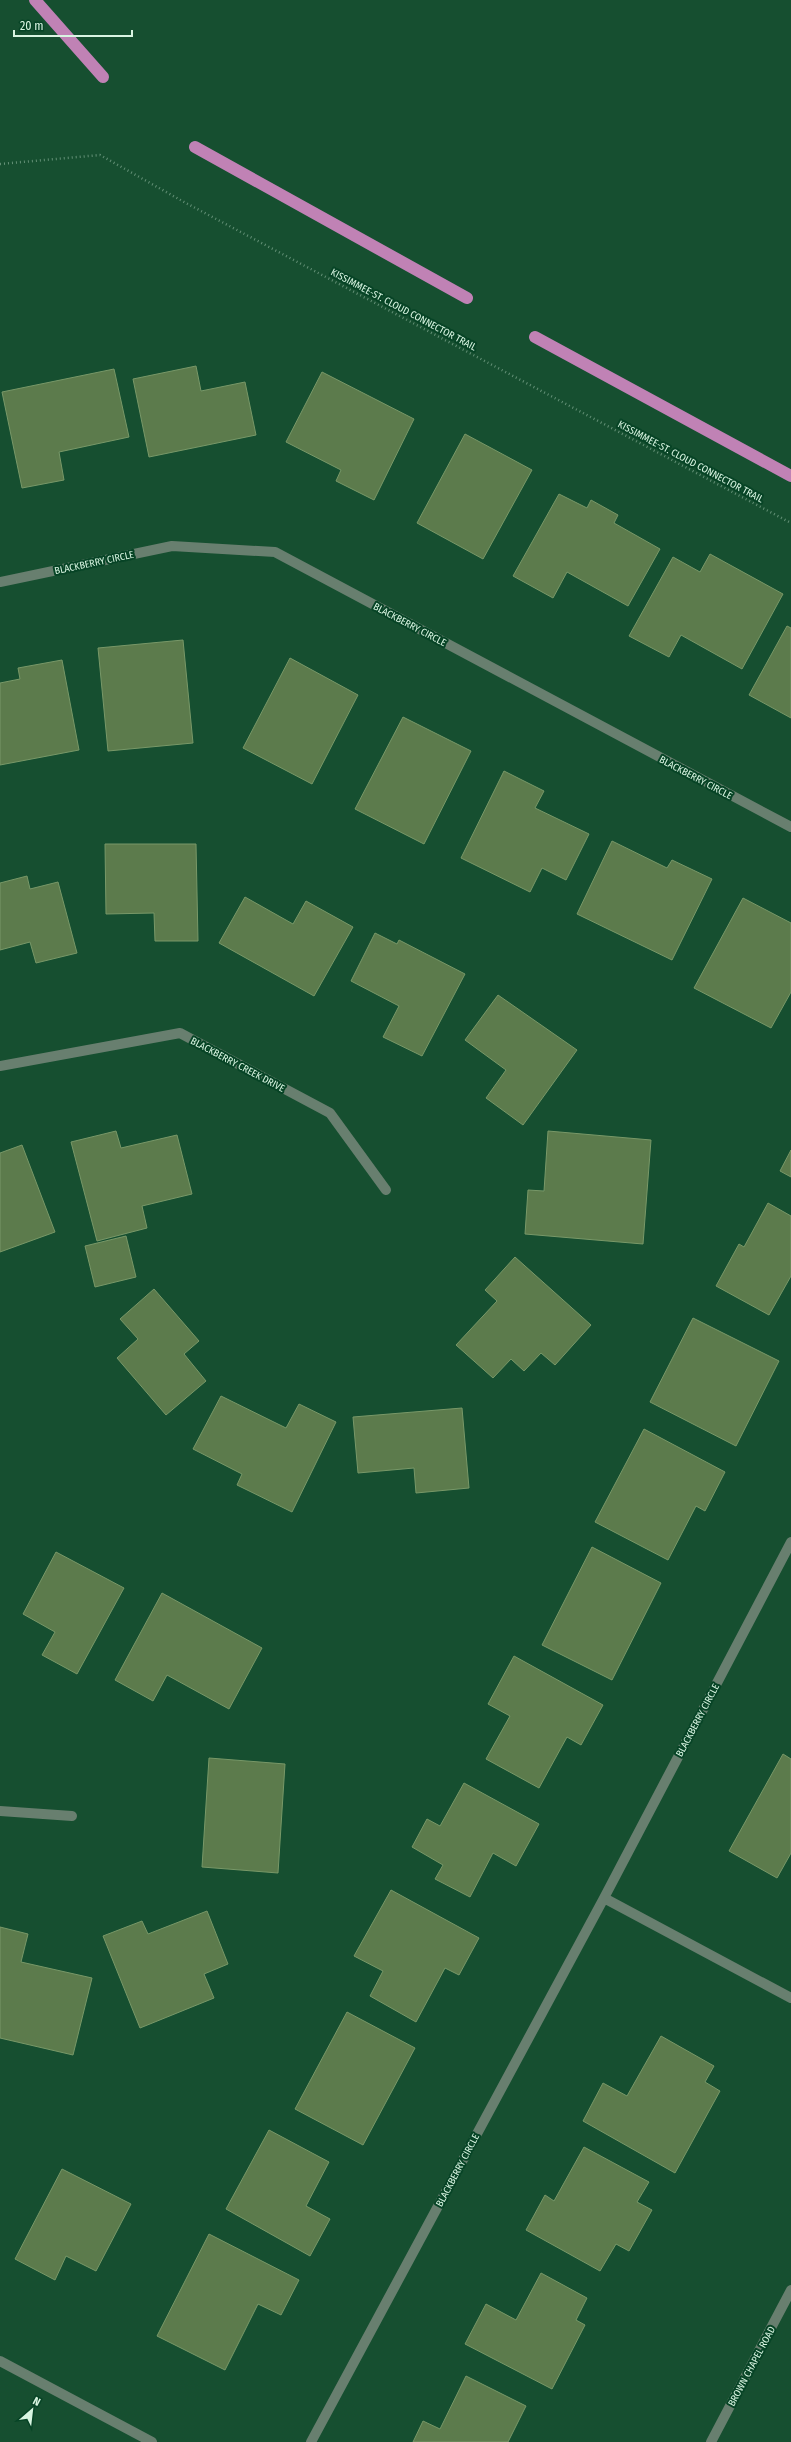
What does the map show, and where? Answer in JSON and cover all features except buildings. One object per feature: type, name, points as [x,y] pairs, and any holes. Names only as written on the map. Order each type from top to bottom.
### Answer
[{"type":"street","name":"BLACKBERRY CIRCLE","points":[[0,582],[172,546],[275,552],[791,827]]},
{"type":"street","name":"BLACKBERRY CREEK DRIVE","points":[[0,1066],[180,1033],[330,1113],[386,1190]]},
{"type":"street","name":"BLACKBERRY CIRCLE","points":[[311,2442],[604,1898],[791,1542]]},
{"type":"street","points":[[0,1811],[72,1816]]},
{"type":"street","points":[[604,1898],[791,1998]]},
{"type":"street","name":"BROWN CHAPEL ROAD","points":[[711,2442],[791,2290]]},
{"type":"street","points":[[0,2361],[152,2442]]},
{"type":"path","name":"KISSIMMEE-ST. CLOUD CONNECTOR TRAIL","points":[[0,164],[100,155],[184,202],[791,523]]},
{"type":"waterway","points":[[35,0],[103,77]]},
{"type":"waterway","points":[[195,147],[467,298]]},
{"type":"waterway","points":[[535,337],[791,476]]}]
